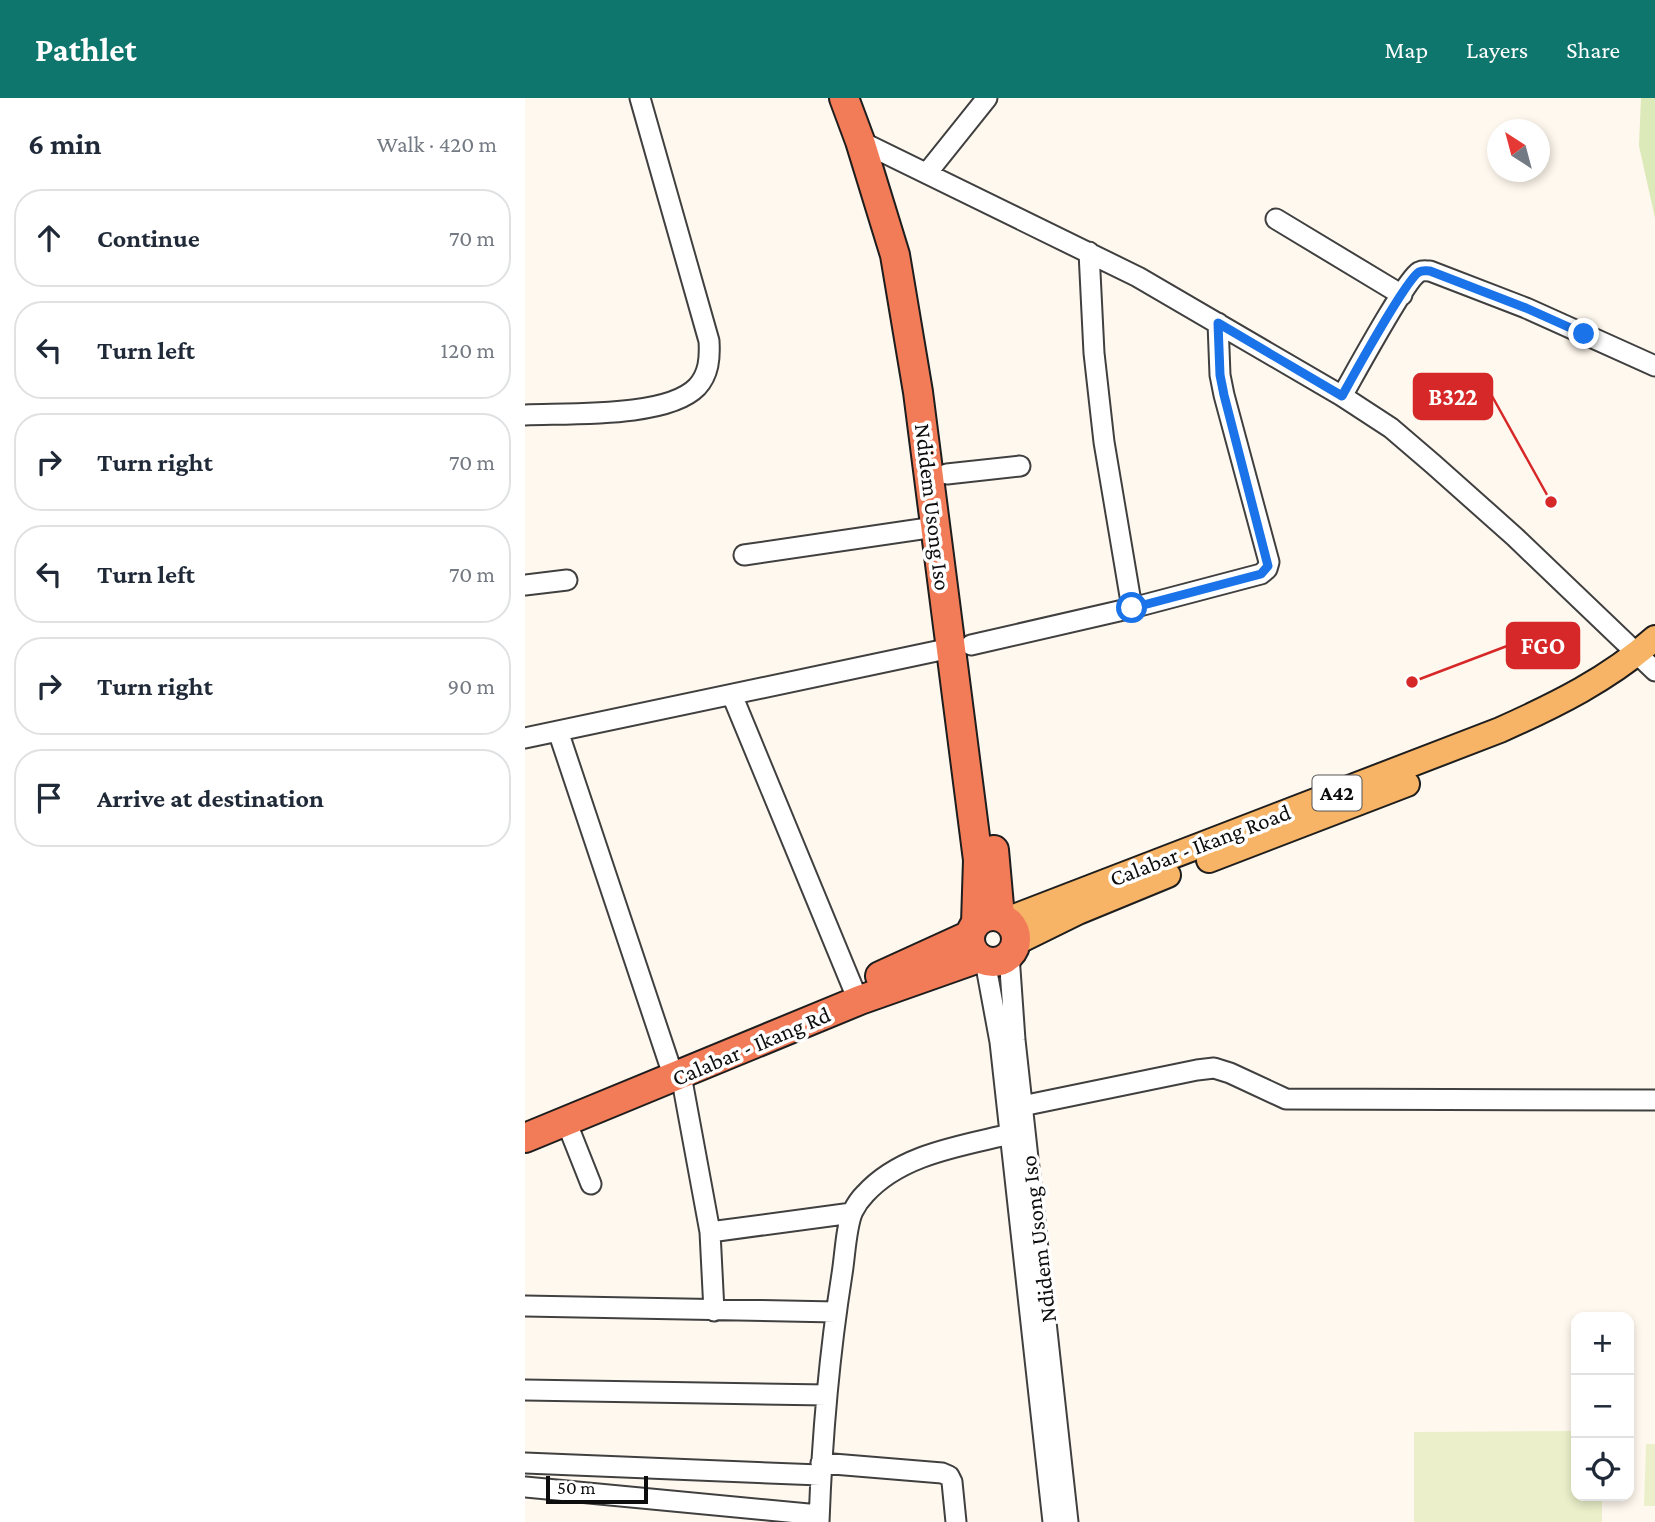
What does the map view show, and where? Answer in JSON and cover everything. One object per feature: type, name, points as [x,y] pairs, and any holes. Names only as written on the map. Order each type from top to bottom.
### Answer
[{"type":"highway","name":"Ndidem Usong Iso","points":[[844,98],[872,147],[922,297],[947,474],[978,860],[992,939]]},
{"type":"highway","name":"Ndidem Usong Iso","points":[[863,98],[895,255],[918,392],[935,527],[961,647]]},
{"type":"highway","name":"Calabar - Ikang Rd","points":[[525,1138],[853,988],[992,939]]},
{"type":"highway","name":"Calabar - Ikang Rd","points":[[525,1124],[860,1000],[992,939]]},
{"type":"main road","name":"Calabar - Ikang Road","points":[[992,939],[1078,912],[1520,740],[1615,688],[1650,657]]},
{"type":"street","points":[[525,415],[641,410],[684,396],[697,387],[705,375],[710,360],[709,341],[640,98]]},
{"type":"street","points":[[927,173],[987,98]]},
{"type":"street","points":[[872,147],[1138,277],[1342,396],[1409,443],[1650,657]]},
{"type":"street","points":[[1276,219],[1402,295]]},
{"type":"street","points":[[1089,252],[1094,354],[1104,442],[1132,608]]},
{"type":"street","points":[[1342,396],[1417,273],[1430,271],[1526,308],[1655,366]]},
{"type":"street","points":[[525,738],[961,647],[1132,608],[1261,574],[1268,566],[1224,395],[1220,375],[1218,323]]},
{"type":"street","points":[[947,474],[1020,466]]},
{"type":"street","points":[[744,555],[935,527]]},
{"type":"street","points":[[525,585],[568,580]]},
{"type":"street","points":[[732,695],[853,988]]},
{"type":"street","points":[[558,731],[675,1069],[710,1232],[714,1311]]},
{"type":"street","name":"Ndidem Usong Iso","points":[[992,939],[1022,1106],[1069,1522]]},
{"type":"street","name":"Ndidem Usong Iso","points":[[992,939],[1000,1042],[1053,1522]]},
{"type":"street","points":[[1022,1106],[1214,1068],[1286,1098],[1655,1100]]},
{"type":"street","points":[[566,1121],[591,1185]]},
{"type":"street","points":[[525,1488],[819,1518],[827,1395],[836,1312],[852,1213],[870,1189],[889,1174],[912,1162],[934,1153],[1010,1134]]},
{"type":"street","points":[[710,1232],[852,1213]]},
{"type":"street","points":[[525,1306],[836,1312]]},
{"type":"street","points":[[525,1390],[827,1395]]},
{"type":"street","points":[[525,1462],[942,1473],[949,1476],[952,1482],[956,1522]]},
{"type":"green space","points":[[1641,98],[1655,98],[1655,218],[1639,146]]},
{"type":"green space","points":[[1571,1431],[1571,1501],[1602,1501],[1602,1522],[1414,1522],[1414,1432]]},
{"type":"green space","points":[[1646,1444],[1655,1444],[1655,1506],[1644,1506]]},
{"type":"place","name":"B322","points":[[1551,502]]},
{"type":"place","name":"FGO","points":[[1412,682]]},
{"type":"route","points":[[1132,608],[1261,574],[1268,566],[1224,395],[1220,375],[1218,323],[1342,396],[1402,295],[1417,273],[1423,271],[1430,271],[1526,308],[1584,334]]}]
